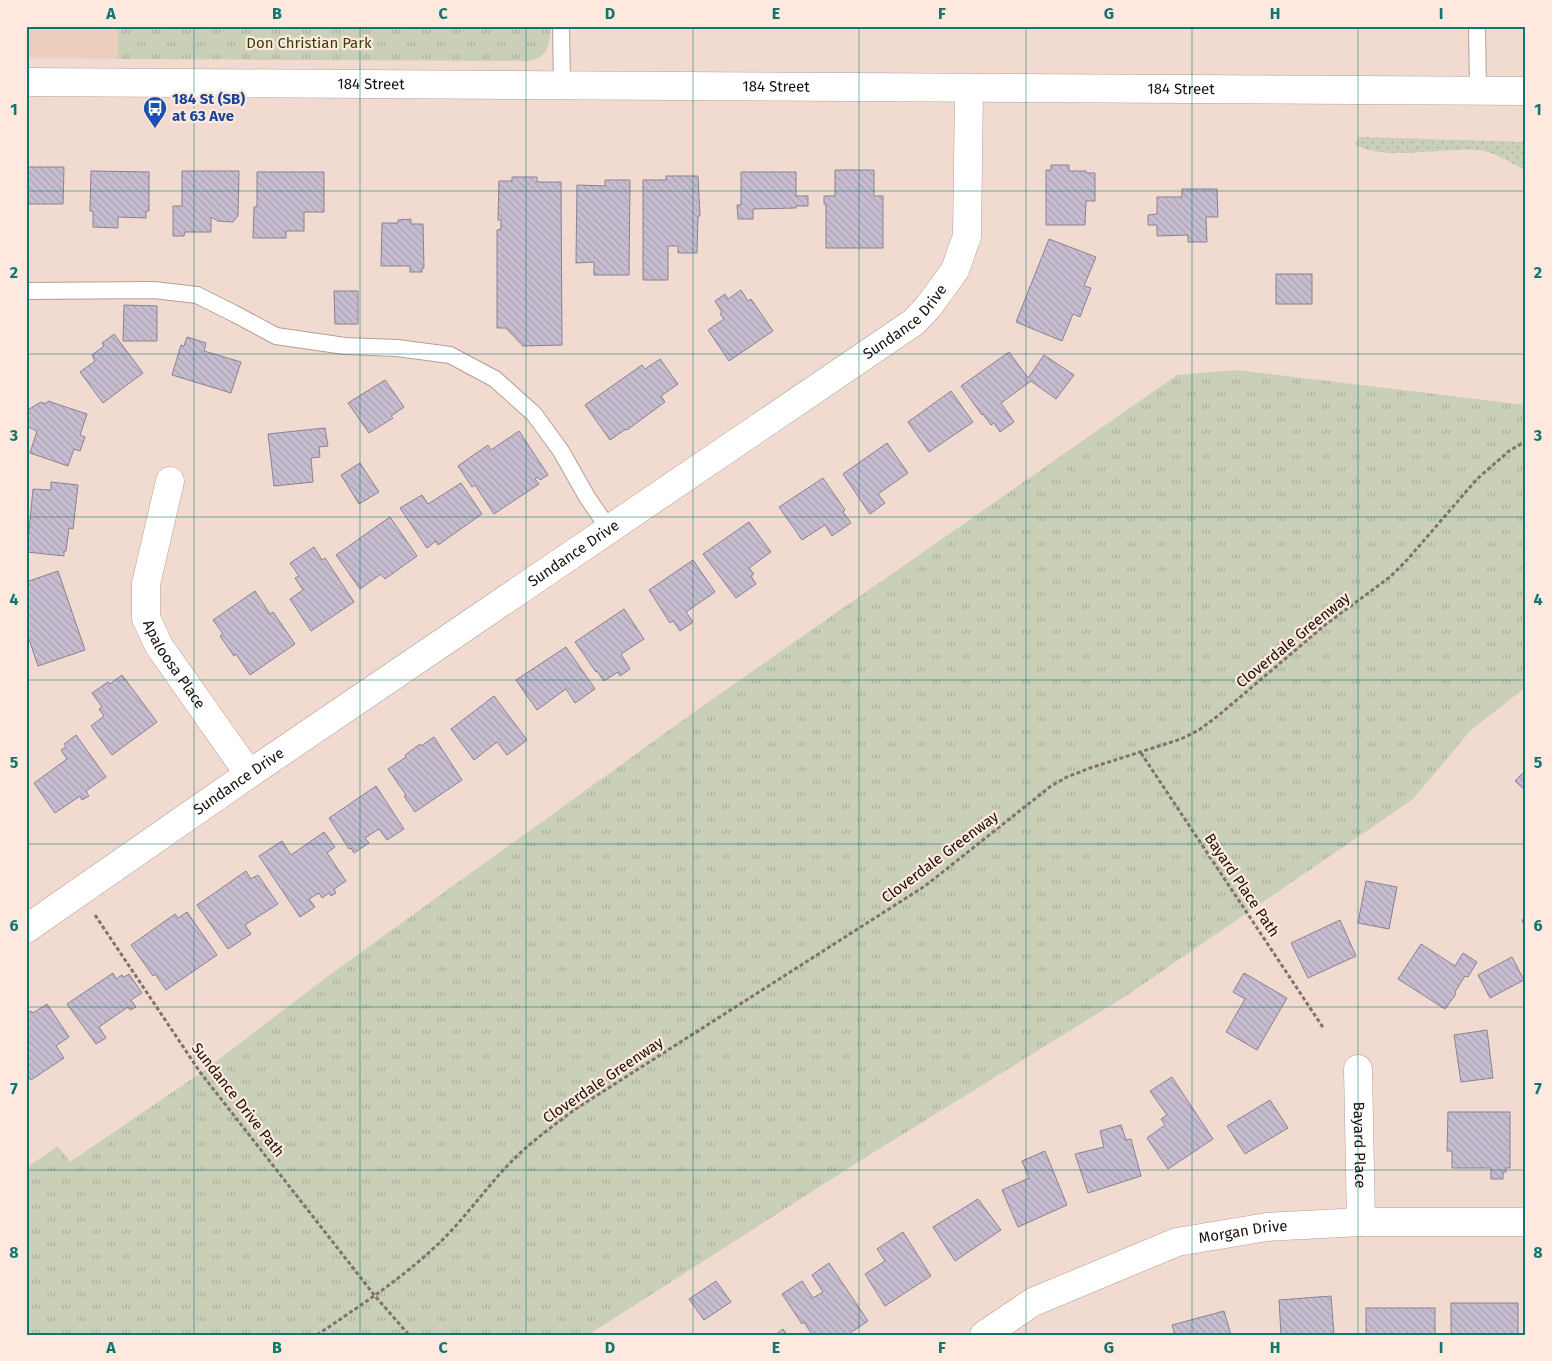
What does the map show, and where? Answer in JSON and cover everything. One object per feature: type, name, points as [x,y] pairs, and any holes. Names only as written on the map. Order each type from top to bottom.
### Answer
[{"type":"street","name":"184 Street","points":[[26,82],[1526,91]]},
{"type":"street","name":"Sundance Drive","points":[[26,928],[249,774],[914,322],[929,306],[955,270],[967,236],[969,88]]},
{"type":"street","name":"Apaloosa Place","points":[[170,481],[146,584],[146,618],[159,646],[249,774]]},
{"type":"street","name":"Bayard Place","points":[[1358,1069],[1361,1222]]},
{"type":"street","name":"Morgan Drive","points":[[984,1335],[1033,1302],[1176,1242],[1267,1227],[1361,1222],[1526,1222]]},
{"type":"lane","points":[[561,26],[562,85]]},
{"type":"lane","points":[[1477,26],[1478,90]]},
{"type":"lane","points":[[26,291],[154,290],[197,295],[276,336],[345,346],[397,348],[450,355],[495,379],[534,414],[561,452],[587,497],[609,529]]},
{"type":"path","name":"Cloverdale Greenway","points":[[317,1335],[375,1296],[437,1245],[526,1147],[574,1110],[918,891],[1051,786],[1090,768],[1181,739],[1205,725],[1325,625],[1390,577],[1477,479],[1509,451],[1526,441]]},
{"type":"path","name":"Bayard Place Path","points":[[1141,753],[1324,1029]]},
{"type":"path","name":"Sundance Drive Path","points":[[92,911],[200,1072],[375,1296],[409,1335]]},
{"type":"shaded area","points":[[26,26],[118,26],[118,59],[26,58]]},
{"type":"green space","name":"Don Christian Park","points":[[118,26],[550,26],[550,39],[544,53],[536,59],[529,61],[118,59]]},
{"type":"green space","points":[[1359,137],[1526,142],[1526,171],[1484,151],[1454,150],[1398,153],[1366,150],[1355,144]]},
{"type":"green space","points":[[1236,370],[1526,405],[1526,687],[1471,730],[1413,799],[1126,996],[866,1157],[588,1335],[26,1335],[26,1168],[58,1146],[70,1162],[205,1070],[328,976],[704,705],[1177,375]]},
{"type":"building","points":[[1051,165],[1069,165],[1069,171],[1095,173],[1095,201],[1086,201],[1085,225],[1046,225],[1046,170],[1051,170]]},
{"type":"building","points":[[26,167],[64,167],[63,204],[26,204]]},
{"type":"building","points":[[835,170],[874,170],[874,196],[883,196],[883,248],[826,248],[826,204],[824,204],[824,196],[835,196]]},
{"type":"building","points":[[91,171],[149,172],[149,211],[146,211],[146,218],[118,217],[118,228],[93,227],[93,211],[90,211]]},
{"type":"building","points":[[182,171],[239,171],[238,216],[233,222],[218,221],[211,217],[211,232],[185,232],[184,236],[173,236],[173,206],[182,206]]},
{"type":"building","points":[[257,172],[324,172],[324,212],[304,212],[304,231],[286,231],[286,238],[253,238],[254,207],[257,207]]},
{"type":"building","points":[[741,172],[796,172],[796,196],[808,196],[808,206],[753,209],[753,219],[738,219],[737,205],[741,205]]},
{"type":"building","points":[[666,176],[698,176],[700,216],[698,216],[697,253],[678,253],[678,246],[668,246],[668,280],[643,280],[643,180],[666,180]]},
{"type":"building","points":[[512,177],[537,177],[537,182],[561,182],[562,345],[523,346],[506,328],[497,328],[497,230],[501,229],[501,220],[498,220],[499,181],[512,181]]},
{"type":"building","points":[[605,180],[630,180],[629,275],[594,275],[594,262],[576,263],[577,185],[605,186]]},
{"type":"building","points":[[1182,189],[1217,189],[1218,217],[1206,217],[1207,242],[1188,242],[1188,235],[1157,236],[1157,225],[1148,225],[1148,215],[1157,214],[1157,197],[1182,197]]},
{"type":"building","points":[[411,219],[411,224],[423,224],[424,268],[422,268],[422,272],[410,272],[410,266],[381,266],[382,223],[398,223],[398,220]]},
{"type":"building","points":[[1049,239],[1096,257],[1084,286],[1091,288],[1080,317],[1073,314],[1062,341],[1016,322]]},
{"type":"building","points":[[1276,274],[1312,274],[1312,304],[1276,304]]},
{"type":"building","points":[[741,290],[748,301],[751,299],[773,331],[729,361],[708,330],[724,319],[715,301],[725,294],[728,299]]},
{"type":"building","points":[[334,291],[358,291],[358,324],[335,324]]},
{"type":"building","points":[[124,305],[157,306],[157,341],[123,341]]},
{"type":"building","points":[[114,334],[143,373],[103,403],[80,372],[95,361],[92,355],[104,346],[102,343]]},
{"type":"building","points":[[187,337],[206,343],[204,351],[241,362],[231,393],[172,375],[181,345],[184,346]]},
{"type":"building","points":[[1009,352],[1028,378],[1044,355],[1074,375],[1056,399],[1031,381],[1001,403],[1014,422],[1000,432],[994,423],[991,425],[982,415],[961,386]]},
{"type":"building","points":[[660,359],[678,384],[661,396],[665,402],[610,440],[585,405],[642,365],[645,369]]},
{"type":"building","points":[[385,380],[404,407],[391,416],[393,418],[369,433],[348,403]]},
{"type":"building","points":[[951,391],[973,422],[929,452],[908,422]]},
{"type":"building","points":[[48,401],[87,414],[80,435],[85,437],[80,451],[74,449],[68,466],[30,453],[37,431],[26,426],[26,411],[41,402],[46,404]]},
{"type":"building","points":[[325,428],[328,446],[319,447],[320,457],[311,458],[313,482],[274,486],[268,434]]},
{"type":"building","points":[[519,431],[548,475],[540,480],[538,477],[535,479],[539,484],[494,514],[475,485],[472,487],[458,466],[488,445],[491,450]]},
{"type":"building","points":[[887,443],[908,473],[878,494],[885,503],[870,514],[843,474]]},
{"type":"building","points":[[360,463],[379,492],[359,504],[341,475]]},
{"type":"building","points":[[823,478],[845,510],[843,512],[851,523],[832,536],[825,525],[802,540],[779,507]]},
{"type":"building","points":[[51,482],[78,485],[73,529],[69,528],[64,556],[27,552],[33,489],[51,490]]},
{"type":"building","points":[[461,483],[482,514],[438,545],[436,541],[427,548],[400,508],[422,495],[428,504]]},
{"type":"building","points":[[390,517],[417,556],[385,579],[381,574],[360,589],[336,555]]},
{"type":"building","points":[[749,522],[771,552],[749,568],[754,574],[751,576],[756,584],[736,598],[703,554]]},
{"type":"building","points":[[314,547],[322,560],[325,558],[354,602],[311,631],[290,599],[303,590],[295,578],[299,576],[290,563]]},
{"type":"building","points":[[693,560],[715,592],[686,612],[693,622],[680,631],[673,621],[670,623],[649,590]]},
{"type":"building","points":[[58,571],[85,650],[38,666],[29,639],[26,641],[26,582]]},
{"type":"building","points":[[255,591],[270,614],[273,612],[295,644],[250,675],[236,654],[234,656],[220,636],[223,634],[213,620]]},
{"type":"building","points":[[624,609],[644,639],[621,654],[630,669],[620,676],[618,672],[604,681],[575,642]]},
{"type":"building","points":[[566,647],[595,689],[575,703],[566,689],[537,710],[516,680]]},
{"type":"building","points":[[122,675],[157,722],[112,755],[91,726],[104,716],[99,709],[102,707],[92,693],[108,682],[110,684]]},
{"type":"building","points":[[494,696],[527,740],[507,755],[497,742],[474,760],[451,729]]},
{"type":"building","points":[[76,735],[106,777],[86,791],[89,796],[82,800],[80,796],[55,813],[34,783],[67,759],[61,750],[66,747],[64,744]]},
{"type":"building","points":[[434,737],[462,780],[415,812],[388,769],[406,757],[405,755],[420,744],[421,746]]},
{"type":"building","points":[[1526,770],[1526,791],[1515,781]]},
{"type":"building","points":[[376,786],[404,829],[387,840],[379,829],[365,838],[369,843],[354,853],[351,848],[349,849],[329,818]]},
{"type":"building","points":[[324,832],[335,847],[327,853],[346,881],[334,889],[336,893],[331,896],[329,893],[322,898],[319,893],[309,899],[315,907],[300,917],[259,856],[282,841],[291,855]]},
{"type":"building","points":[[246,871],[251,879],[258,875],[278,904],[245,925],[251,934],[228,949],[197,905]]},
{"type":"building","points":[[1366,881],[1397,887],[1389,929],[1358,923]]},
{"type":"building","points":[[187,912],[217,955],[166,990],[155,974],[153,976],[131,945],[175,914],[178,918]]},
{"type":"building","points":[[1526,918],[1526,931],[1522,920]]},
{"type":"building","points":[[1340,920],[1356,956],[1308,978],[1291,943]]},
{"type":"building","points":[[1421,944],[1455,966],[1463,953],[1477,962],[1468,977],[1465,976],[1455,992],[1456,994],[1445,1009],[1398,979]]},
{"type":"building","points":[[1512,957],[1524,980],[1490,998],[1478,975]]},
{"type":"building","points":[[113,973],[116,979],[122,975],[124,977],[129,974],[142,993],[131,1000],[136,1007],[130,1010],[128,1007],[99,1027],[106,1038],[96,1044],[67,1004]]},
{"type":"building","points":[[1244,973],[1287,998],[1257,1050],[1226,1032],[1245,999],[1233,992]]},
{"type":"building","points":[[47,1004],[69,1037],[56,1046],[64,1058],[31,1080],[26,1072],[26,1014],[31,1011],[33,1013]]},
{"type":"building","points":[[1487,1030],[1493,1078],[1461,1082],[1454,1035]]},
{"type":"building","points":[[1172,1077],[1213,1139],[1168,1169],[1147,1138],[1165,1125],[1161,1119],[1167,1115],[1150,1091]]},
{"type":"building","points":[[1270,1100],[1288,1128],[1245,1154],[1227,1126]]},
{"type":"building","points":[[1448,1112],[1510,1112],[1510,1168],[1506,1168],[1506,1172],[1503,1172],[1503,1179],[1491,1179],[1491,1168],[1452,1168],[1452,1151],[1447,1151]]},
{"type":"building","points":[[1121,1125],[1126,1140],[1131,1139],[1141,1176],[1088,1193],[1075,1154],[1104,1147],[1100,1131]]},
{"type":"building","points":[[1045,1151],[1067,1205],[1018,1227],[1002,1190],[1029,1178],[1022,1161]]},
{"type":"building","points":[[978,1199],[1001,1230],[955,1261],[933,1227]]},
{"type":"building","points":[[903,1232],[931,1276],[885,1306],[865,1274],[885,1261],[877,1249]]},
{"type":"building","points":[[829,1263],[868,1321],[847,1335],[812,1335],[804,1322],[802,1324],[782,1294],[802,1281],[813,1298],[823,1292],[812,1275]]},
{"type":"building","points":[[716,1281],[731,1302],[704,1320],[689,1299]]},
{"type":"building","points":[[1331,1296],[1334,1335],[1281,1335],[1279,1300]]},
{"type":"building","points":[[1451,1303],[1518,1303],[1518,1335],[1451,1335]]},
{"type":"building","points":[[1366,1308],[1435,1308],[1435,1335],[1366,1335]]},
{"type":"building","points":[[1224,1311],[1231,1335],[1175,1335],[1172,1325]]},
{"type":"building","points":[[783,1329],[787,1335],[775,1335]]},
{"type":"place","name":"184 St (SB) at 63 Ave","points":[[155,129]]}]
